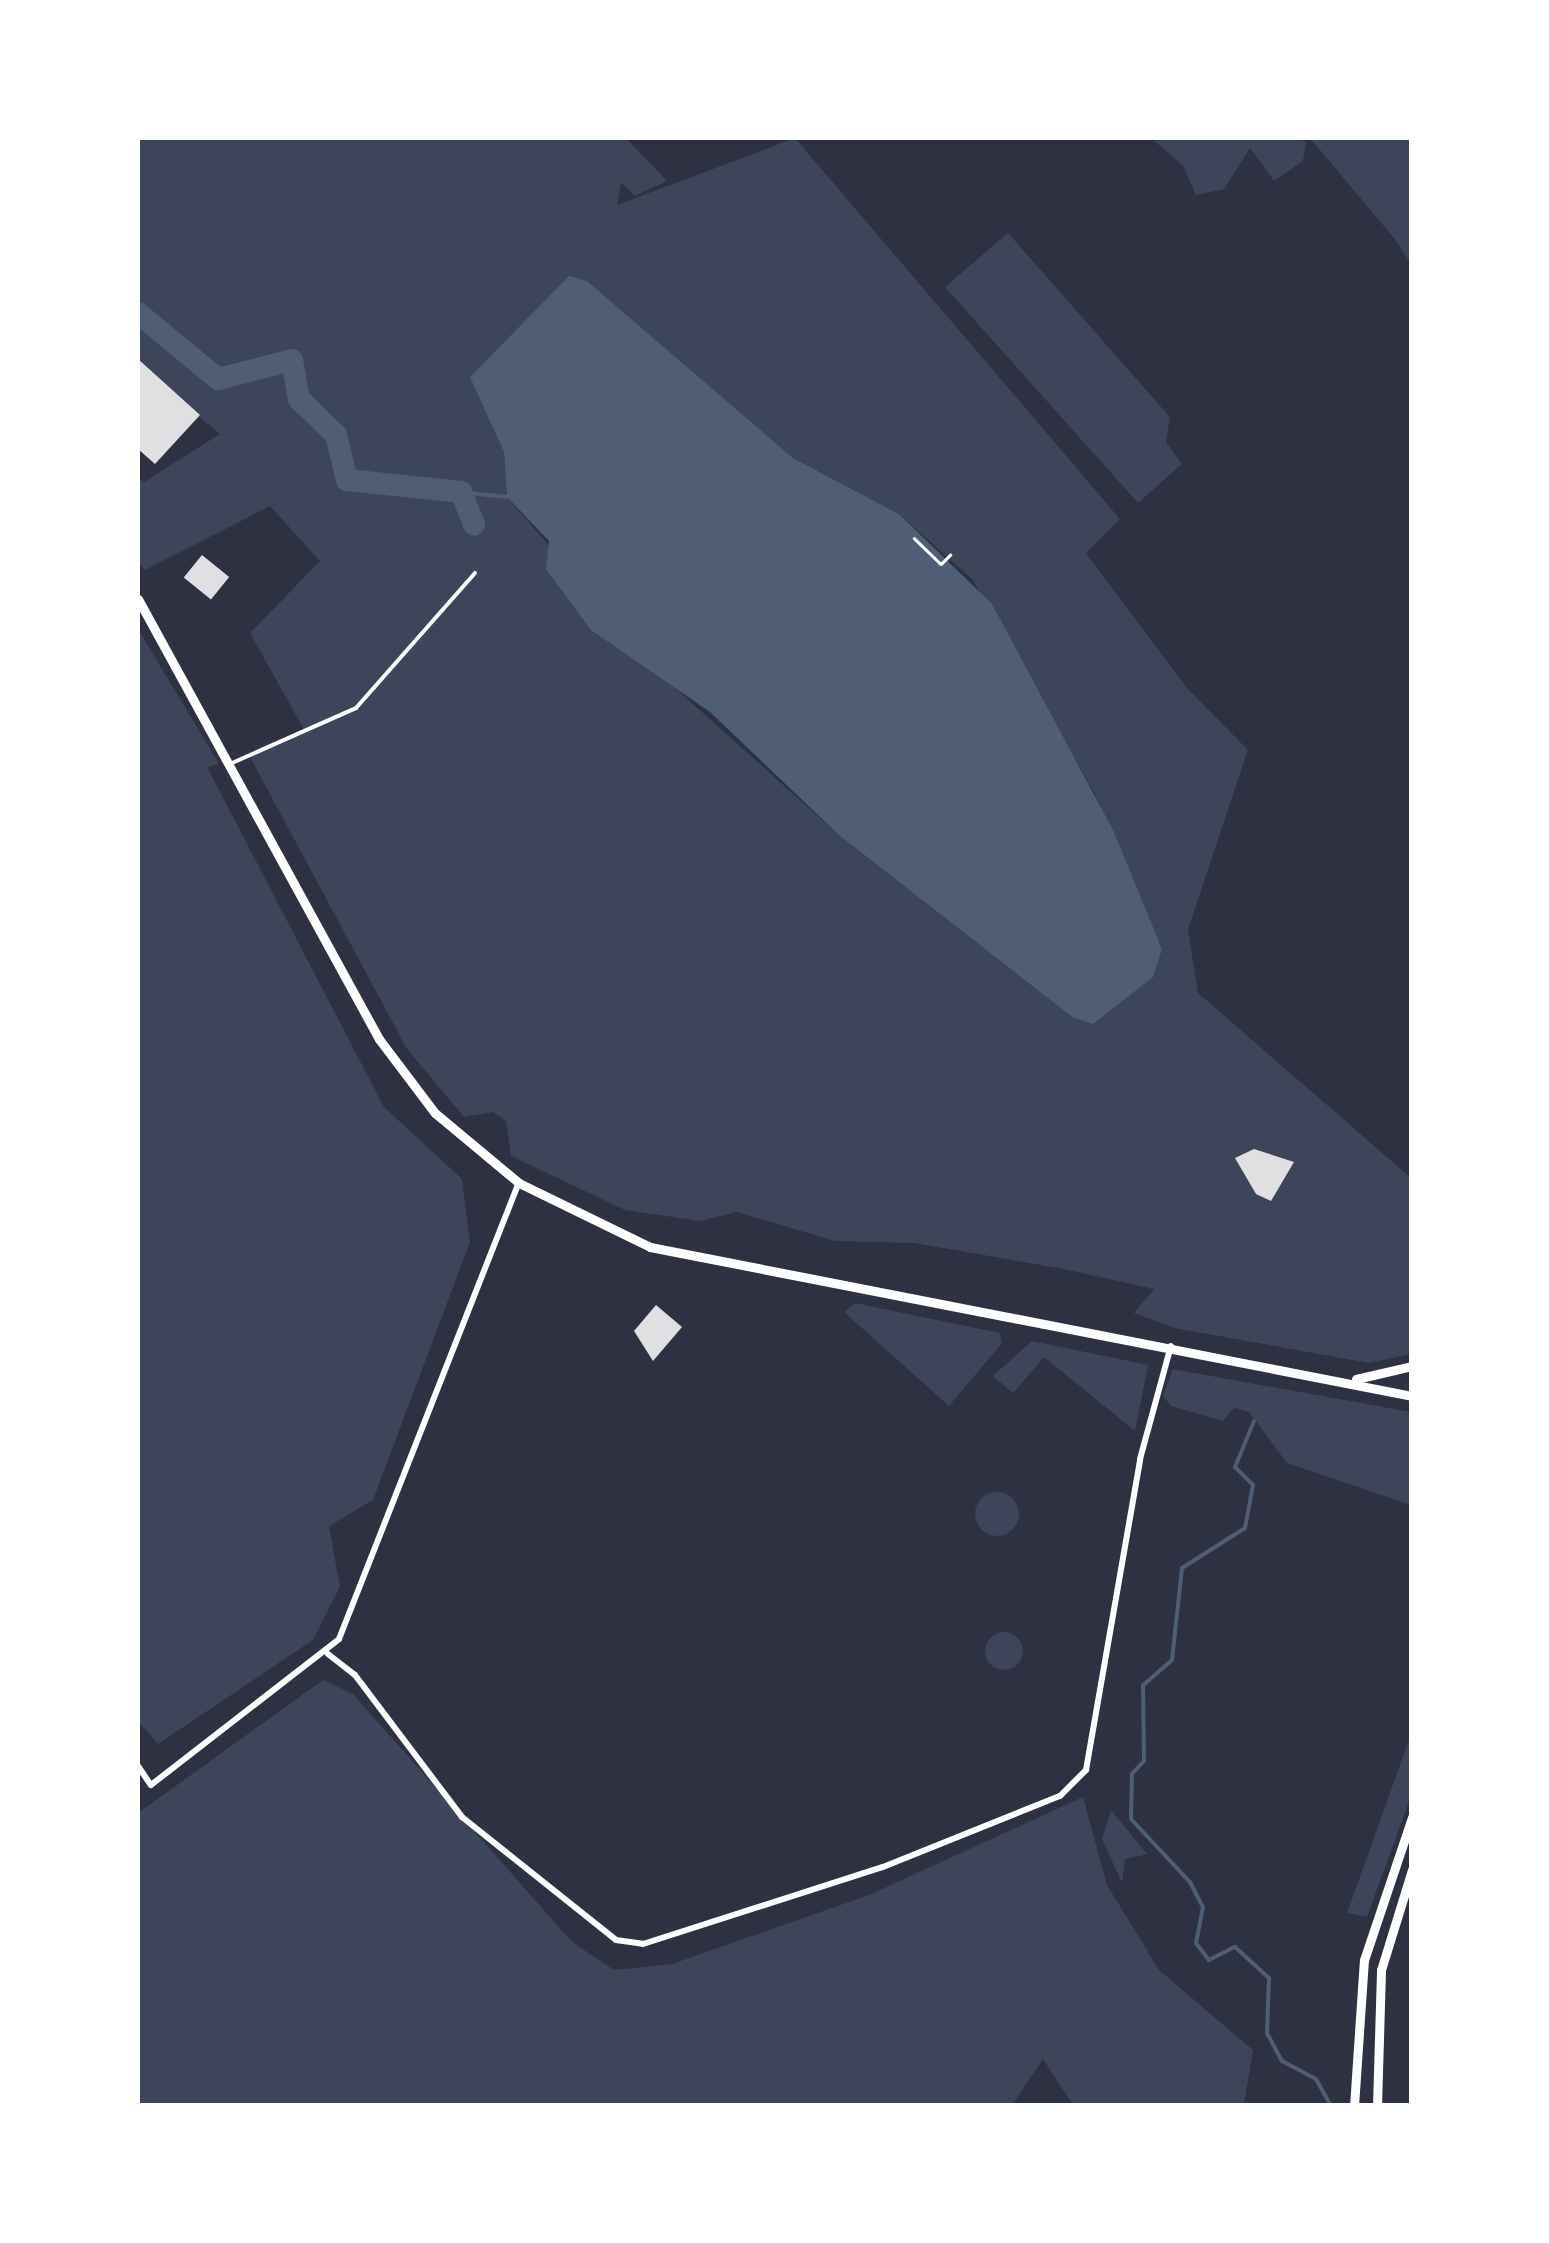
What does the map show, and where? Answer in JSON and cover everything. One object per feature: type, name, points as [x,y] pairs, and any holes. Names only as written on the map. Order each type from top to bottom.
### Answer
[{"type":"street","points":[[138,600],[232,764],[379,1039],[434,1113],[519,1183],[650,1247],[1356,1379],[1412,1396]]},
{"type":"street","points":[[138,1766],[151,1784],[328,1654],[519,1183]]},
{"type":"street","points":[[328,1654],[355,1675],[462,1816],[616,1940],[643,1944],[883,1867],[1060,1796],[1086,1770],[1140,1459],[1172,1346]]},
{"type":"street","points":[[1356,1379],[1412,1366]]},
{"type":"street","points":[[1354,2106],[1364,1960],[1412,1817]]},
{"type":"street","points":[[1377,2106],[1380,1970],[1412,1870]]},
{"type":"lane","points":[[232,764],[356,708],[474,573]]},
{"type":"path","points":[[914,538],[942,564],[950,556]]},
{"type":"shaded area","points":[[138,138],[626,138],[667,181],[635,196],[621,183],[617,205],[795,138],[1120,519],[1086,553],[1187,688],[1248,750],[1188,930],[1198,993],[1411,1178],[1411,1354],[1369,1363],[1174,1328],[1134,1313],[1154,1289],[1064,1269],[914,1243],[835,1241],[737,1212],[700,1221],[625,1210],[511,1156],[506,1121],[493,1112],[464,1117],[407,1049],[250,757],[306,733],[250,633],[320,561],[270,506],[145,570],[138,562],[138,477],[144,482],[220,434],[138,366]],"holes":[[[569,277],[587,281],[793,458],[899,514],[972,579],[1094,792],[1162,949],[1072,1017],[840,836],[664,678],[507,497],[504,452],[471,377]]]},
{"type":"shaded area","points":[[1151,138],[1299,138],[1306,143],[1303,161],[1274,181],[1250,148],[1224,189],[1196,195],[1183,166]]},
{"type":"shaded area","points":[[1310,138],[1411,138],[1411,265],[1398,243]]},
{"type":"shaded area","points":[[1008,233],[1170,417],[1166,442],[1182,464],[1138,503],[945,287]]},
{"type":"shaded area","points":[[569,276],[587,281],[793,458],[899,514],[992,604],[1113,830],[1162,949],[1153,977],[1093,1024],[1072,1017],[840,836],[710,712],[591,630],[546,569],[549,541],[507,497],[504,452],[470,377]]},
{"type":"shaded area","points":[[138,629],[219,764],[207,767],[384,1107],[462,1179],[470,1242],[373,1500],[329,1526],[340,1587],[313,1640],[158,1744],[138,1721]]},
{"type":"shaded area","points":[[855,1303],[1000,1333],[1002,1343],[949,1406],[844,1312]]},
{"type":"shaded area","points":[[1032,1341],[1148,1365],[1135,1431],[1044,1357],[1013,1393],[993,1376]]},
{"type":"shaded area","points":[[1173,1369],[1411,1412],[1411,1505],[1287,1463],[1249,1412],[1234,1408],[1223,1421],[1171,1406],[1163,1396]]},
{"type":"shaded area","points":[[997,1492],[1012,1499],[1019,1514],[1012,1529],[997,1536],[982,1529],[975,1514],[982,1499]]},
{"type":"shaded area","points":[[1004,1632],[1018,1637],[1023,1651],[1018,1665],[1004,1670],[990,1665],[985,1651],[990,1637]]},
{"type":"shaded area","points":[[323,1680],[353,1694],[572,1942],[614,1970],[672,1964],[869,1895],[1083,1797],[1107,1885],[1159,1970],[1253,2050],[1244,2105],[1073,2105],[1043,2059],[1012,2105],[138,2105],[138,1813]]},
{"type":"shaded area","points":[[1411,1734],[1411,1796],[1367,1917],[1347,1913]]},
{"type":"shaded area","points":[[1111,1810],[1147,1854],[1125,1859],[1122,1883],[1102,1839]]},
{"type":"building","points":[[138,359],[200,415],[155,464],[138,449]]},
{"type":"building","points":[[202,555],[229,577],[211,600],[184,578]]},
{"type":"building","points":[[1254,1149],[1294,1162],[1271,1201],[1256,1194],[1235,1158]]},
{"type":"building","points":[[656,1305],[682,1327],[653,1361],[634,1331]]},
{"type":"waterway","points":[[138,313],[218,379],[292,360],[299,399],[336,435],[347,480],[461,492],[474,525]]},
{"type":"waterway","points":[[461,492],[507,497]]},
{"type":"waterway","points":[[1254,1421],[1235,1467],[1253,1485],[1245,1528],[1182,1568],[1172,1660],[1143,1685],[1144,1761],[1132,1774],[1131,1819],[1190,1882],[1203,1907],[1196,1943],[1209,1960],[1235,1947],[1269,1978],[1267,2033],[1282,2061],[1316,2079],[1331,2106]]}]
